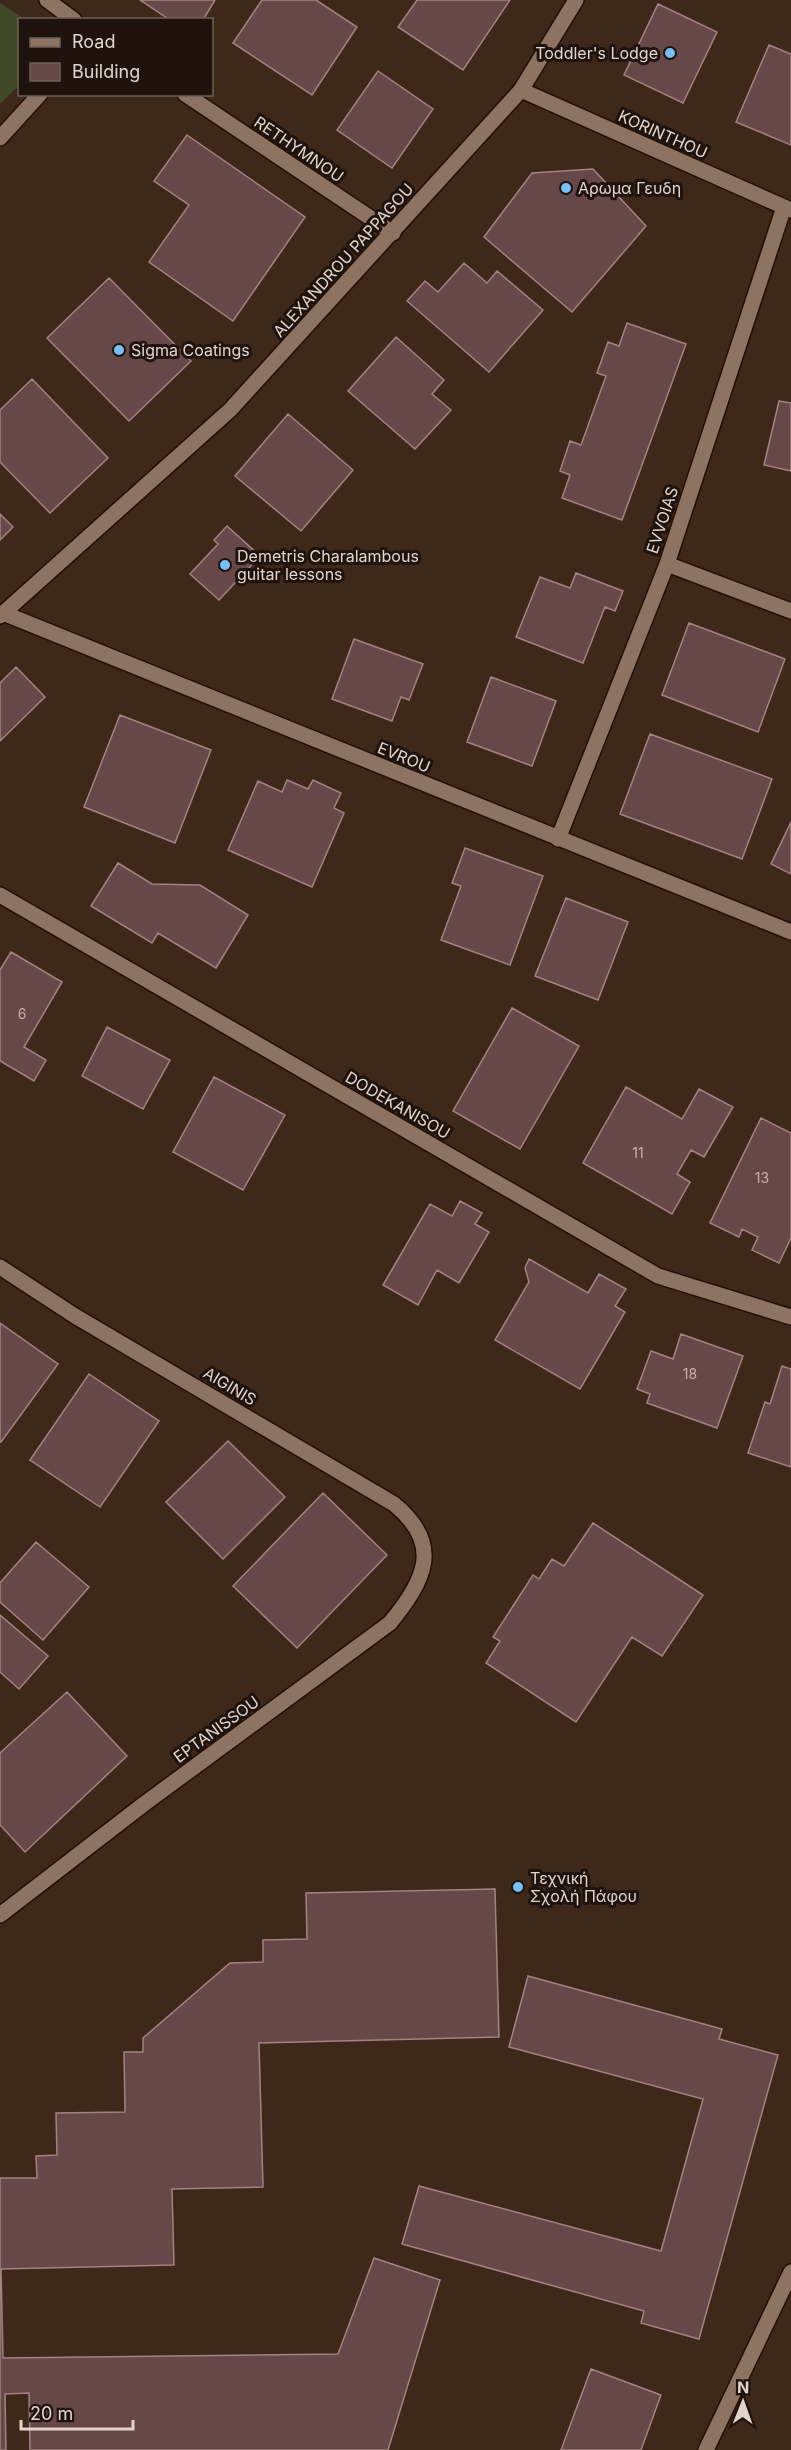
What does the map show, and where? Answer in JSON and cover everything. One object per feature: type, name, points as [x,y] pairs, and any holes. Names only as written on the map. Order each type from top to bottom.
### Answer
[{"type":"street","points":[[47,0],[71,18]]},
{"type":"street","name":"ALEXANDROU PAPPAGOU","points":[[2,614],[230,410],[521,90],[576,0]]},
{"type":"street","name":"KORINTHOU","points":[[521,90],[787,209]]},
{"type":"street","points":[[0,138],[38,96]]},
{"type":"street","name":"RETHYMNOU","points":[[188,96],[393,233]]},
{"type":"street","name":"EVVOIAS","points":[[558,839],[667,564],[787,209]]},
{"type":"street","points":[[667,564],[791,611]]},
{"type":"street","name":"EVROU","points":[[2,614],[791,932]]},
{"type":"street","name":"DODEKANISOU","points":[[0,895],[658,1276],[791,1317]]},
{"type":"street","name":"AIGINIS","points":[[0,1267],[75,1316],[394,1504],[411,1517],[421,1536],[424,1551]]},
{"type":"street","name":"EPTANISSOU","points":[[0,1915],[144,1804],[390,1623],[417,1586],[423,1567],[424,1551]]},
{"type":"street","points":[[706,2450],[791,2272]]},
{"type":"green space","points":[[0,3],[22,18],[18,18],[18,86],[0,104]]},
{"type":"building","points":[[140,0],[215,0],[204,18],[167,18]]},
{"type":"building","points":[[262,0],[316,0],[357,27],[312,95],[233,43]]},
{"type":"building","points":[[417,0],[510,0],[463,70],[398,27]]},
{"type":"building","name":"Toddler's Lodge","points":[[658,4],[717,32],[683,103],[624,75]]},
{"type":"building","points":[[769,45],[791,54],[791,145],[736,122]]},
{"type":"building","points":[[378,71],[433,109],[392,168],[337,130]]},
{"type":"building","points":[[187,135],[305,217],[233,321],[149,262],[189,205],[154,181]]},
{"type":"building","points":[[593,169],[646,226],[572,312],[484,237],[532,173]]},
{"type":"building","points":[[464,263],[487,283],[497,271],[543,310],[489,372],[407,301],[425,281],[438,292]]},
{"type":"building","name":"Sigma Coatings","points":[[109,278],[191,361],[129,421],[47,338]]},
{"type":"building","points":[[627,323],[686,344],[622,520],[562,498],[570,475],[560,471],[570,441],[581,445],[606,376],[597,373],[608,342],[619,346]]},
{"type":"building","points":[[396,337],[444,380],[432,394],[451,410],[415,449],[348,391]]},
{"type":"building","points":[[32,379],[108,458],[50,513],[0,462],[0,410]]},
{"type":"building","points":[[779,401],[791,403],[791,471],[764,465]]},
{"type":"building","points":[[288,414],[353,470],[301,531],[235,476]]},
{"type":"building","points":[[0,514],[13,527],[0,540]]},
{"type":"building","name":"Demetris Charalambous guitar lessons","points":[[227,526],[260,556],[219,600],[190,574],[218,544],[214,540]]},
{"type":"building","points":[[576,573],[623,591],[615,611],[605,607],[583,663],[516,637],[540,577],[570,588]]},
{"type":"building","points":[[689,623],[785,659],[758,732],[662,695]]},
{"type":"building","points":[[354,639],[423,664],[409,700],[401,697],[392,721],[332,699]]},
{"type":"building","points":[[16,667],[45,697],[0,741],[0,683]]},
{"type":"building","points":[[491,677],[556,701],[532,766],[467,742]]},
{"type":"building","points":[[120,715],[211,750],[175,843],[84,807]]},
{"type":"building","points":[[650,734],[772,779],[742,859],[620,814]]},
{"type":"building","points":[[287,780],[308,789],[313,780],[341,793],[334,808],[344,813],[312,887],[228,850],[258,781],[282,792]]},
{"type":"building","points":[[791,822],[791,874],[771,864]]},
{"type":"building","points":[[465,848],[543,876],[510,965],[441,940],[461,886],[452,883]]},
{"type":"building","points":[[118,863],[152,884],[200,885],[248,915],[216,968],[158,933],[152,943],[91,906]]},
{"type":"building","points":[[566,898],[628,922],[598,1000],[535,976]]},
{"type":"building","points":[[11,952],[62,982],[24,1047],[46,1060],[34,1081],[0,1061],[0,970]]},
{"type":"building","points":[[512,1008],[579,1046],[520,1149],[453,1111]]},
{"type":"building","points":[[107,1027],[170,1060],[143,1109],[82,1076]]},
{"type":"building","points":[[214,1077],[285,1115],[243,1190],[173,1152]]},
{"type":"building","points":[[626,1087],[682,1119],[699,1089],[733,1107],[704,1157],[691,1150],[677,1174],[690,1182],[672,1214],[583,1163]]},
{"type":"building","points":[[761,1118],[791,1133],[791,1238],[779,1263],[752,1250],[758,1237],[742,1229],[739,1237],[710,1223]]},
{"type":"building","points":[[460,1201],[482,1213],[475,1224],[489,1232],[459,1283],[437,1270],[418,1305],[383,1285],[430,1204],[452,1216]]},
{"type":"building","points":[[529,1259],[588,1293],[599,1274],[626,1289],[615,1306],[625,1312],[580,1389],[495,1340],[529,1282],[525,1268]]},
{"type":"building","points":[[0,1323],[58,1364],[1,1442],[0,1442]]},
{"type":"building","points":[[681,1334],[743,1356],[717,1428],[647,1403],[650,1394],[637,1389],[651,1351],[673,1359]]},
{"type":"building","points":[[782,1366],[791,1369],[791,1467],[748,1453],[765,1402],[770,1404]]},
{"type":"building","points":[[89,1374],[159,1421],[100,1507],[30,1460]]},
{"type":"building","points":[[228,1441],[285,1497],[223,1559],[166,1502]]},
{"type":"building","points":[[323,1493],[387,1555],[297,1648],[233,1586]]},
{"type":"building","points":[[593,1523],[703,1595],[662,1656],[632,1637],[576,1722],[486,1663],[500,1641],[493,1637],[533,1575],[539,1579],[552,1559],[564,1566]]},
{"type":"building","points":[[36,1542],[89,1587],[43,1640],[0,1602],[0,1583]]},
{"type":"building","points":[[0,1615],[48,1656],[19,1689],[0,1672]]},
{"type":"building","points":[[67,1692],[127,1756],[25,1852],[0,1825],[0,1753]]},
{"type":"building","points":[[495,1889],[499,2037],[259,2043],[263,2187],[172,2189],[174,2265],[1,2269],[3,2358],[338,2354],[374,2258],[440,2280],[388,2450],[30,2450],[29,2393],[5,2394],[6,2450],[0,2450],[0,2178],[37,2178],[36,2156],[57,2155],[56,2113],[125,2112],[124,2052],[143,2052],[143,2038],[230,1963],[263,1962],[263,1940],[307,1939],[306,1893]]},
{"type":"building","points":[[528,1976],[722,2029],[719,2039],[778,2055],[699,2339],[641,2323],[644,2311],[402,2244],[419,2186],[661,2251],[703,2099],[509,2047]]},
{"type":"building","points":[[591,2369],[661,2395],[641,2450],[561,2450]]},
{"type":"place","name":"Toddler's Lodge","points":[[670,53]]},
{"type":"place","name":"Αρωμα Γευδη","points":[[566,188]]},
{"type":"place","name":"Sigma Coatings","points":[[119,350]]},
{"type":"place","name":"Demetris Charalambous guitar lessons","points":[[225,565]]},
{"type":"place","name":"Τεχνική Σχολή Πάφου","points":[[518,1887]]}]
